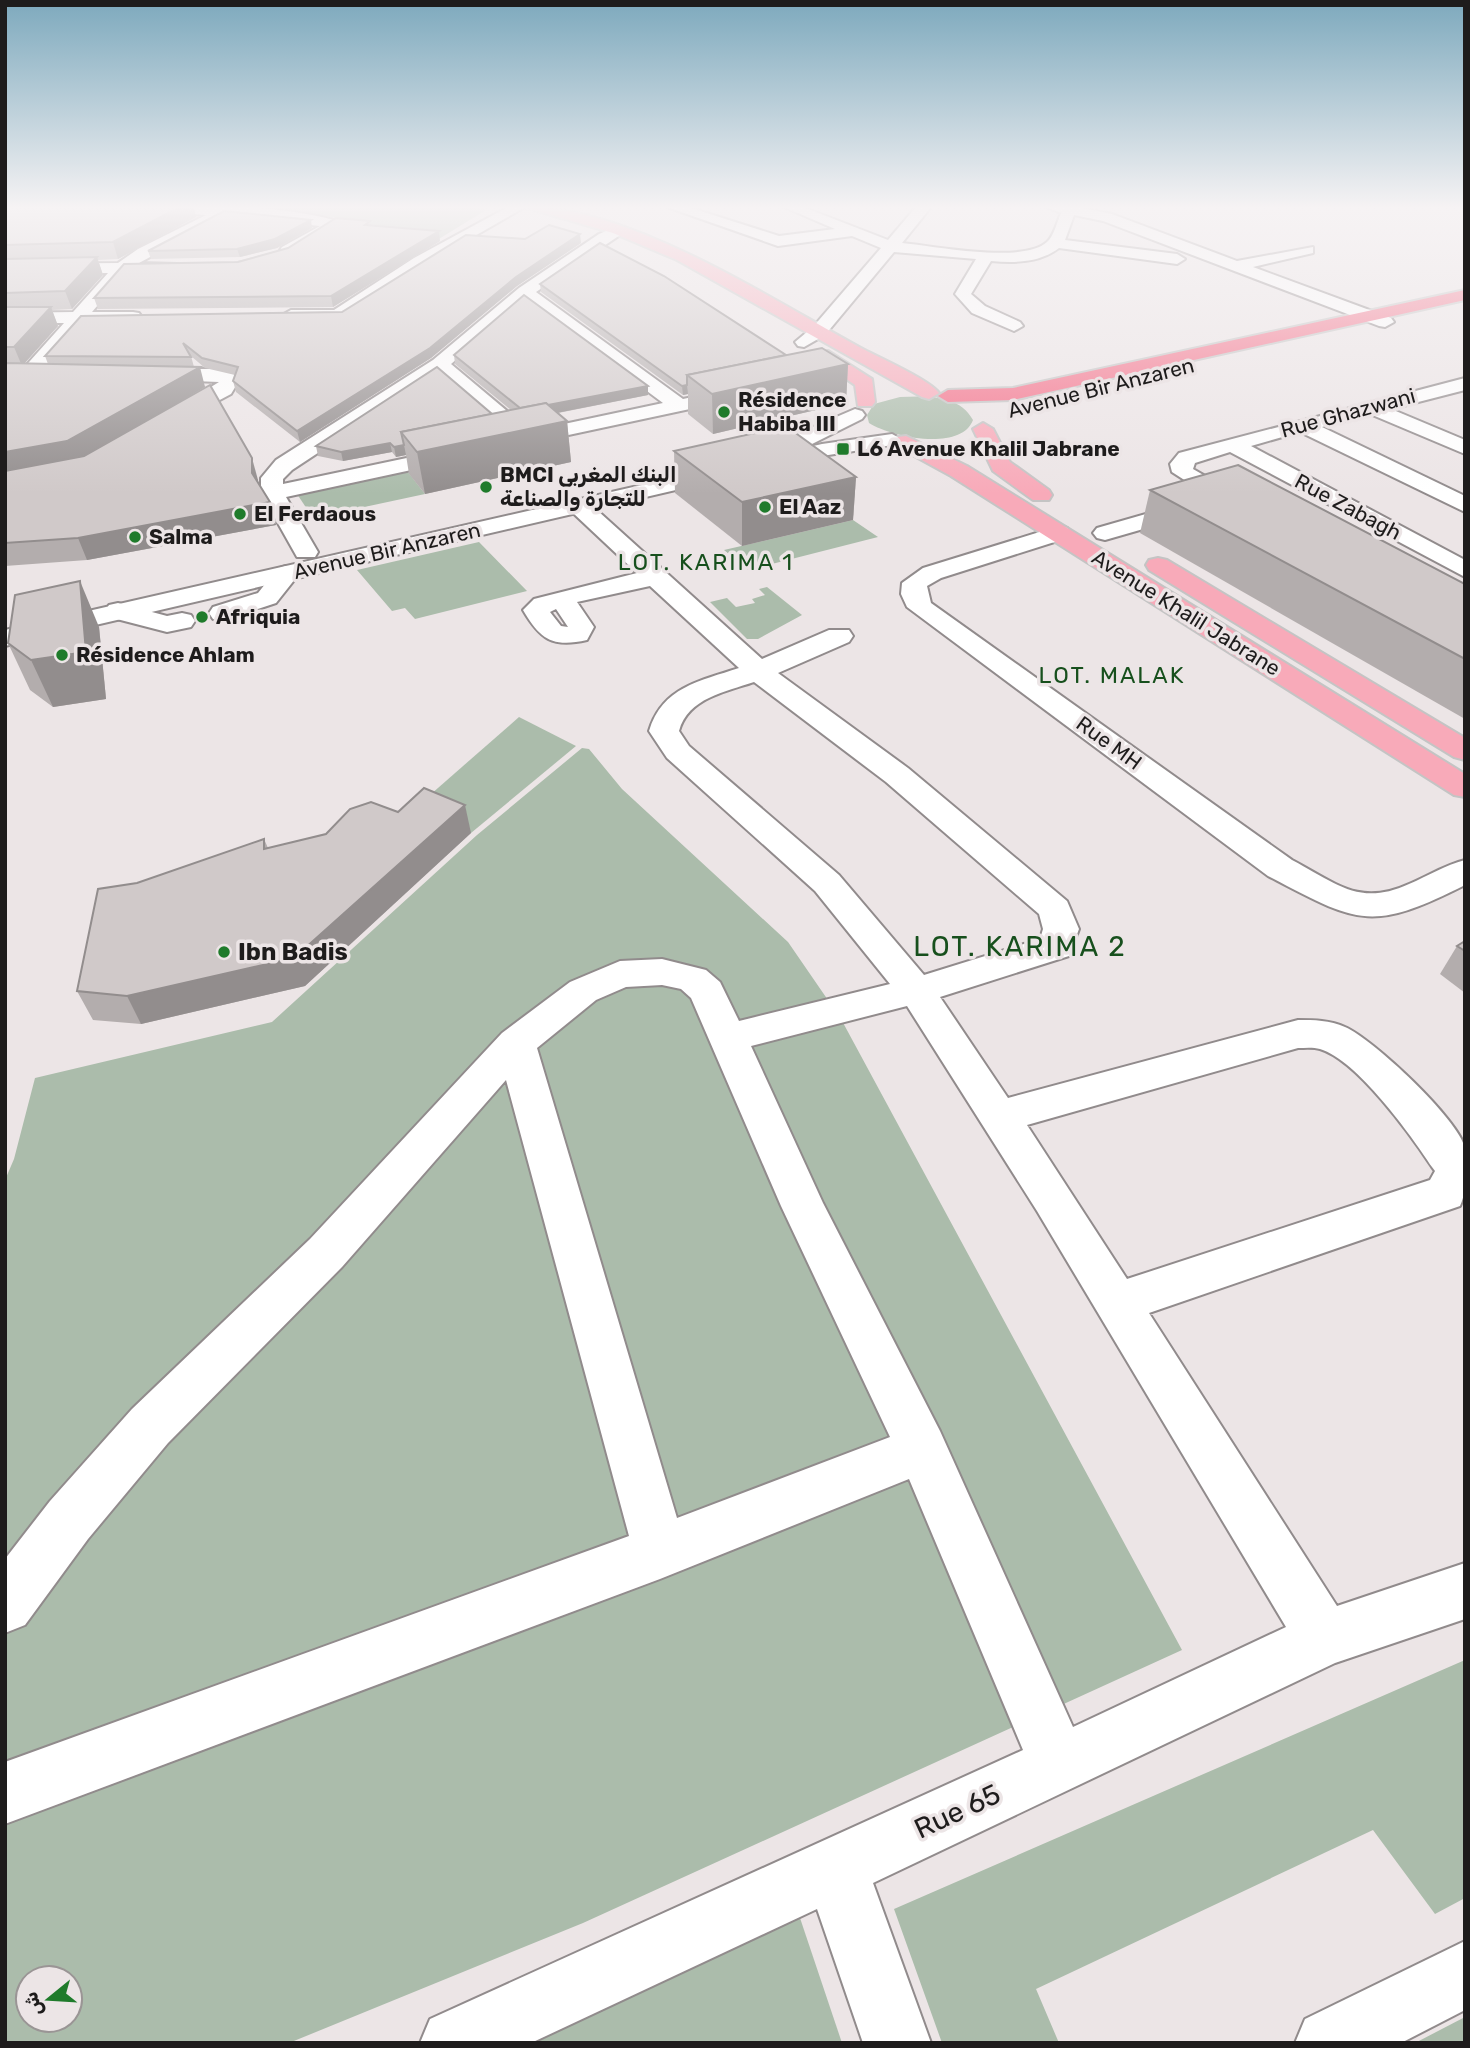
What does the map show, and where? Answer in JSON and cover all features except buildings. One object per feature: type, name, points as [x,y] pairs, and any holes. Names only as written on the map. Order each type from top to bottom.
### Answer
[{"type":"highway","name":"Avenue Bir Anzaren","points":[[970,433],[994,415],[1029,403],[1437,303]]},
{"type":"highway","name":"Avenue Bir Anzaren","points":[[939,395],[1013,394],[1376,319],[1465,304]]},
{"type":"main road","points":[[746,303],[939,395],[972,405],[983,413],[970,433],[899,441]]},
{"type":"main road","points":[[757,303],[812,336],[865,383],[860,409]]},
{"type":"main road","points":[[860,409],[890,395],[939,395]]},
{"type":"main road","name":"Avenue Khalil Jabrane","points":[[860,409],[858,423],[868,431],[899,441],[959,471],[1465,789]]},
{"type":"main road","name":"Avenue Khalil Jabrane","points":[[970,433],[1001,466],[1030,488],[1465,751]]},
{"type":"street","points":[[27,375],[92,303]]},
{"type":"street","points":[[270,315],[338,315],[357,303]]},
{"type":"street","points":[[306,552],[272,493],[272,478],[301,451],[440,364],[513,303]]},
{"type":"street","points":[[539,303],[678,405]]},
{"type":"street","points":[[812,336],[842,303]]},
{"type":"street","points":[[969,303],[1014,326]]},
{"type":"street","points":[[1333,303],[1376,319]]},
{"type":"street","points":[[5,318],[148,317]]},
{"type":"street","points":[[440,364],[527,438]]},
{"type":"street","points":[[827,376],[852,371]]},
{"type":"street","points":[[5,375],[54,375]]},
{"type":"street","points":[[134,375],[215,375],[230,379],[224,390],[154,430]]},
{"type":"street","name":"Rue Ghazwani","points":[[1227,498],[1183,472],[1181,464],[1187,458],[1232,444],[1465,384]]},
{"type":"street","points":[[272,493],[763,388]]},
{"type":"street","points":[[1370,407],[1465,448]]},
{"type":"street","name":"Avenue Bir Anzaren","points":[[18,611],[306,552],[805,440],[860,409]]},
{"type":"street","points":[[1302,425],[1465,505]]},
{"type":"street","name":"Avenue Bir Anzaren","points":[[5,638],[822,450],[899,441]]},
{"type":"street","name":"Rue Zabagh","points":[[1232,444],[1465,572]]},
{"type":"street","points":[[1105,533],[1227,498],[1262,517]]},
{"type":"street","points":[[580,507],[758,671],[897,775],[1055,909],[1061,929],[1056,947],[917,992],[727,1038]]},
{"type":"street","name":"Rue MH","points":[[1059,533],[932,573],[915,583],[914,594],[920,607],[1280,867],[1342,898],[1372,907],[1399,900],[1465,872]]},
{"type":"street","points":[[1440,581],[1465,572]]},
{"type":"street","points":[[222,613],[267,598],[276,582],[286,574]]},
{"type":"street","points":[[562,598],[654,577]]},
{"type":"street","points":[[118,611],[156,622],[182,621]]},
{"type":"street","points":[[839,636],[758,671],[694,693],[670,713],[664,731],[678,752],[827,883],[917,992],[1117,1303],[1325,1638]]},
{"type":"street","points":[[5,1605],[69,1520],[150,1426],[326,1253],[516,1042],[583,991],[620,974],[662,971],[693,979],[707,990],[803,1206],[922,1449],[1059,1765]]},
{"type":"street","points":[[998,1117],[1298,1034],[1328,1036],[1360,1054],[1443,1143],[1457,1171],[1445,1193],[1117,1303]]},
{"type":"street","points":[[516,1042],[660,1552]]},
{"type":"street","points":[[5,1793],[660,1552],[922,1449]]},
{"type":"street","name":"Rue 65","points":[[454,2043],[1059,1765],[1325,1638],[1465,1591]]},
{"type":"street","points":[[835,1867],[897,2043]]},
{"type":"street","points":[[1329,2043],[1465,1974]]},
{"type":"green space","points":[[900,397],[941,398],[959,405],[973,420],[966,430],[941,439],[908,437],[869,423],[867,415],[874,404]]},
{"type":"green space","points":[[404,467],[425,494],[313,518],[295,491]]},
{"type":"green space","points":[[853,520],[878,537],[748,570],[724,550]]},
{"type":"green space","points":[[479,542],[527,591],[415,619],[405,608],[392,611],[357,570]]},
{"type":"green space","points":[[767,587],[802,615],[758,639],[747,639],[710,602],[727,598],[736,607],[755,603],[752,599],[765,595],[759,589]]},
{"type":"green space","points":[[519,717],[576,746],[471,833],[414,809]]},
{"type":"green space","points":[[582,748],[589,749],[622,789],[788,942],[841,1019],[1182,1650],[583,1923],[289,2043],[5,2043],[5,1180],[14,1159],[35,1078],[272,1022],[477,835]]},
{"type":"green space","points":[[1465,1660],[1465,1898],[1435,1914],[1373,1830],[1036,1989],[1059,2043],[942,2043],[894,1909]]},
{"type":"green space","points":[[800,1918],[842,2043],[534,2043]]},
{"type":"green space","points":[[1465,2017],[1465,2043],[1415,2043]]},
{"type":"place","name":"Résidence Habiba III","points":[[724,412]]},
{"type":"place","name":"L6 Avenue Khalil Jabrane","points":[[843,449]]},
{"type":"place","name":"BMCI البنك المغربي للتجارة والصناعة","points":[[486,487]]},
{"type":"place","name":"El Aaz","points":[[765,507]]},
{"type":"place","name":"El Ferdaous","points":[[240,514]]},
{"type":"place","name":"Salma","points":[[135,537]]},
{"type":"place","name":"Afriquia","points":[[202,617]]},
{"type":"place","name":"Résidence Ahlam","points":[[62,655]]},
{"type":"place","name":"Ibn Badis","points":[[224,952]]},
{"type":"district","name":"LOT. KARIMA 1","points":[[706,562]]},
{"type":"district","name":"LOT. MALAK","points":[[1112,675]]},
{"type":"district","name":"LOT. KARIMA 2","points":[[1020,946]]}]
